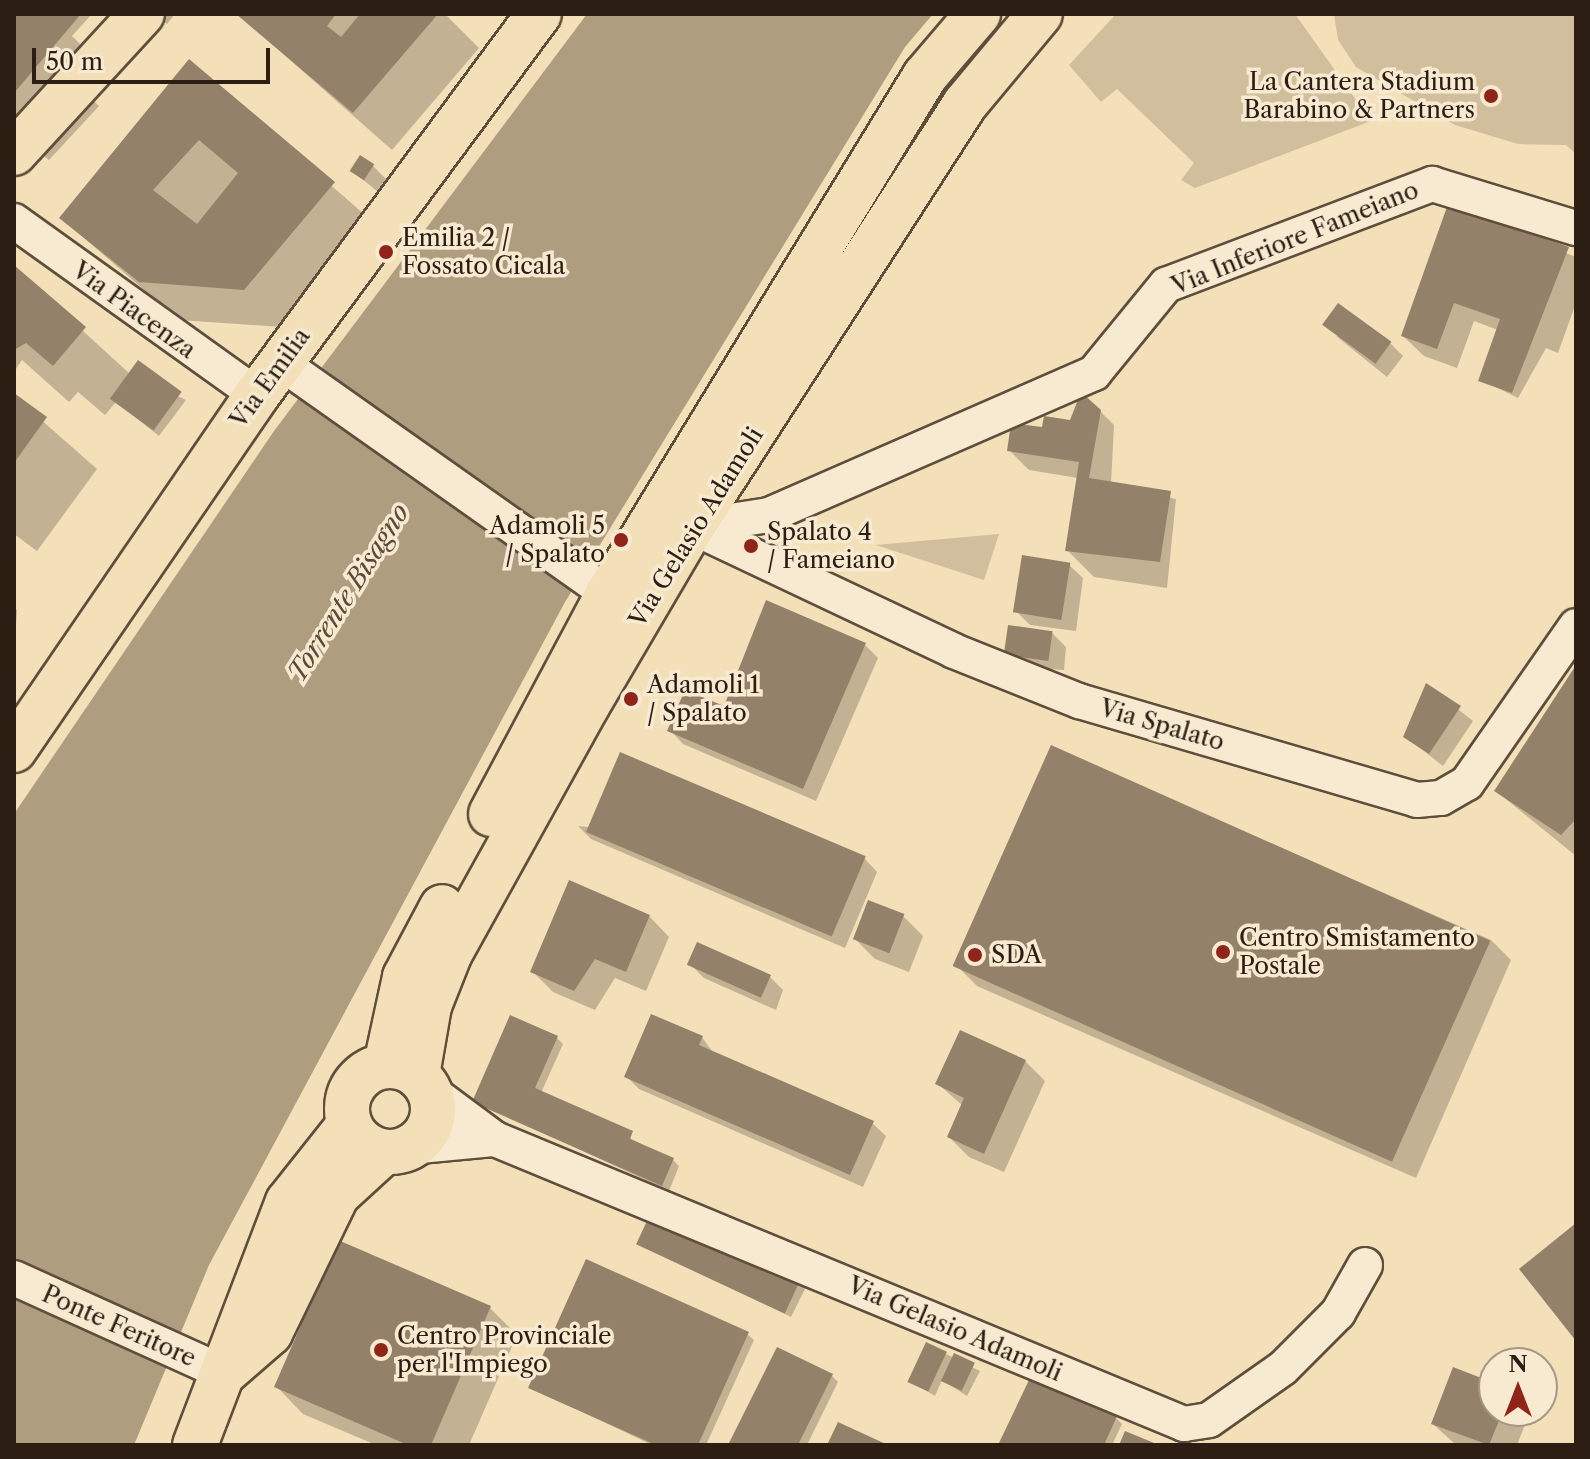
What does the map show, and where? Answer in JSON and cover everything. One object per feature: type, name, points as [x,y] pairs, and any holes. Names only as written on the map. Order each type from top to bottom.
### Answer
[{"type":"main road","points":[[14,153],[142,14]]},
{"type":"main road","name":"Via Emilia","points":[[14,750],[283,381],[539,14]]},
{"type":"main road","name":"Via Gelasio Adamoli","points":[[224,1373],[270,1333],[337,1195],[432,1120],[411,1077],[405,977],[598,588],[925,76],[978,14]]},
{"type":"main road","name":"Via Gelasio Adamoli","points":[[411,1077],[429,1006],[450,953],[692,527],[965,104],[1040,14]]},
{"type":"main road","points":[[397,1150],[360,1141],[349,1125],[350,1091],[369,1070],[411,1077]]},
{"type":"main road","points":[[195,1445],[288,1202],[349,1125]]},
{"type":"street","name":"Via Inferiore Fameiano","points":[[692,527],[769,515],[1094,373],[1166,285],[1432,184],[1576,228]]},
{"type":"street","name":"Via Piacenza","points":[[14,221],[283,381],[598,588]]},
{"type":"street","name":"Via Spalato","points":[[692,527],[954,651],[1079,701],[1417,800],[1441,798],[1467,783],[1576,626]]},
{"type":"street","name":"Via Gelasio Adamoli","points":[[411,1077],[495,1139],[1184,1424],[1209,1420],[1283,1368],[1338,1313],[1365,1265]]},
{"type":"street","name":"Via Gelasio Adamoli","points":[[397,1150],[495,1139]]},
{"type":"street","name":"Ponte Feritore","points":[[14,1278],[224,1373]]},
{"type":"shaded area","points":[[1116,14],[1295,14],[1371,121],[1195,188],[1181,180],[1194,163],[1117,89],[1101,102],[1069,65]]},
{"type":"shaded area","name":"La Cantera Stadium Barabino & Partners","points":[[1334,14],[1576,14],[1576,154],[1566,145],[1518,144],[1455,125],[1356,67],[1338,40]]},
{"type":"shaded area","points":[[999,534],[984,580],[876,545]]},
{"type":"water","name":"Torrente Bisagno","points":[[587,14],[933,14],[905,47],[565,602],[209,1265],[134,1445],[14,1445],[14,814],[274,431]]},
{"type":"building","points":[[14,14],[81,14],[14,93]]},
{"type":"building","points":[[236,14],[336,14],[327,26],[341,37],[360,14],[438,14],[353,113]]},
{"type":"building","points":[[189,59],[335,182],[244,290],[139,282],[59,218]],"holes":[[[199,140],[238,173],[197,224],[153,190]]]},
{"type":"building","points":[[360,155],[374,164],[364,180],[350,171]]},
{"type":"building","points":[[1448,204],[1569,247],[1512,393],[1478,381],[1500,319],[1454,303],[1437,349],[1401,336]]},
{"type":"building","points":[[14,265],[86,327],[53,366],[26,343],[14,350]]},
{"type":"building","points":[[1338,303],[1391,342],[1376,364],[1322,325]]},
{"type":"building","points":[[138,360],[182,392],[153,431],[110,399]]},
{"type":"building","points":[[1081,392],[1101,410],[1089,478],[1171,491],[1160,562],[1065,551],[1079,462],[1007,451],[1011,423],[1042,427],[1044,416],[1070,420]]},
{"type":"building","points":[[14,393],[47,417],[14,463]]},
{"type":"building","points":[[1022,555],[1070,563],[1061,620],[1013,612]]},
{"type":"building","points":[[766,600],[866,643],[803,789],[667,731],[685,690],[724,706]]},
{"type":"building","points":[[1008,625],[1053,631],[1048,661],[1004,655]]},
{"type":"building","points":[[1576,665],[1576,819],[1561,835],[1494,791]]},
{"type":"building","points":[[1426,683],[1461,706],[1429,754],[1403,737]]},
{"type":"building","name":"Centro Smistamento Postale","points":[[1051,745],[1490,941],[1392,1162],[953,966]]},
{"type":"building","points":[[620,752],[866,856],[832,936],[586,832]]},
{"type":"building","points":[[569,880],[650,915],[626,972],[595,959],[574,991],[530,972]]},
{"type":"building","points":[[868,900],[904,914],[889,953],[853,939]]},
{"type":"building","points":[[697,942],[771,975],[761,998],[687,965]]},
{"type":"building","points":[[651,1014],[703,1036],[699,1045],[874,1121],[850,1175],[624,1077]]},
{"type":"building","points":[[510,1015],[558,1036],[535,1088],[633,1131],[630,1139],[674,1158],[662,1186],[472,1102]]},
{"type":"building","points":[[960,1030],[1026,1060],[984,1154],[947,1137],[964,1098],[935,1084]]},
{"type":"building","points":[[653,1208],[802,1277],[785,1314],[636,1244]]},
{"type":"building","points":[[1576,1223],[1576,1341],[1519,1269]]},
{"type":"building","name":"Centro Provinciale per l'Impiego","points":[[338,1240],[491,1306],[431,1445],[408,1445],[274,1387]]},
{"type":"building","points":[[586,1259],[749,1332],[698,1445],[656,1445],[528,1388]]},
{"type":"building","points":[[926,1342],[947,1352],[928,1392],[907,1382]]},
{"type":"building","points":[[777,1347],[833,1374],[798,1445],[728,1445]]},
{"type":"building","points":[[954,1353],[975,1363],[962,1391],[941,1381]]},
{"type":"building","points":[[1453,1367],[1478,1377],[1478,1427],[1496,1427],[1489,1445],[1431,1424]]},
{"type":"building","points":[[1030,1378],[1117,1416],[1104,1445],[998,1445]]},
{"type":"building","points":[[838,1422],[888,1445],[827,1445]]},
{"type":"building","points":[[1125,1431],[1159,1445],[1119,1445]]},
{"type":"place","name":"La Cantera Stadium Barabino & Partners","points":[[1491,96]]},
{"type":"place","name":"Emilia 2 / Fossato Cicala","points":[[386,252]]},
{"type":"place","name":"Adamoli 5 / Spalato","points":[[621,540]]},
{"type":"place","name":"Spalato 4 / Fameiano","points":[[751,546]]},
{"type":"place","name":"Adamoli 1 / Spalato","points":[[631,699]]},
{"type":"place","name":"Centro Smistamento Postale","points":[[1223,952]]},
{"type":"place","name":"SDA","points":[[975,955]]},
{"type":"place","name":"Centro Provinciale per l'Impiego","points":[[381,1350]]}]
